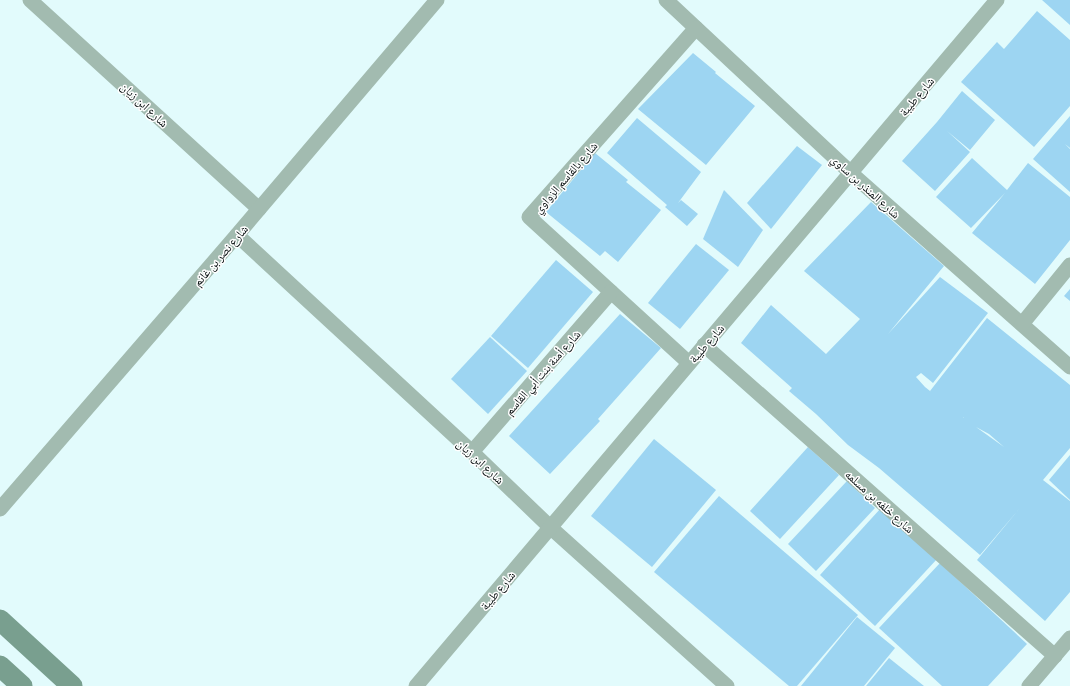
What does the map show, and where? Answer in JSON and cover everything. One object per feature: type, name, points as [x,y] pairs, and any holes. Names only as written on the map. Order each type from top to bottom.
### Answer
[{"type":"main road","points":[[0,620],[72,686]]},
{"type":"main road","points":[[0,666],[22,686]]},
{"type":"street","name":"شارع ابن زيان","points":[[30,0],[259,209]]},
{"type":"street","name":"شارع نصر بن غانم","points":[[0,509],[237,235],[437,0]]},
{"type":"street","name":"شارع المنذر بن ساوي","points":[[666,0],[851,173],[1070,367]]},
{"type":"street","name":"شارع طيبة","points":[[416,686],[997,0]]},
{"type":"street","name":"شارع بالقاسم الزواوي","points":[[689,363],[529,217],[696,28]]},
{"type":"street","name":"شارع ابن زيان","points":[[237,235],[472,452],[550,527],[727,686]]},
{"type":"street","points":[[1022,324],[1070,265]]},
{"type":"street","name":"شارع أمنة بنت أبي القاسم","points":[[472,452],[611,292]]},
{"type":"street","name":"شارع خلفه بن مسلمه","points":[[704,345],[1055,656]]},
{"type":"street","points":[[1029,686],[1070,638]]},
{"type":"building","points":[[1042,0],[1070,0],[1070,25]]},
{"type":"building","points":[[1037,11],[1070,40],[1070,106],[1034,147],[961,82],[997,42],[1004,49]]},
{"type":"building","points":[[693,53],[755,106],[706,165],[638,109]]},
{"type":"building","points":[[962,91],[995,120],[970,150],[947,131],[970,152],[935,191],[902,161]]},
{"type":"building","points":[[1070,116],[1070,148],[1065,144],[1070,149],[1070,192],[1033,159]]},
{"type":"building","points":[[637,118],[701,172],[678,203],[681,200],[698,214],[687,226],[665,207],[667,205],[607,153]]},
{"type":"building","points":[[797,146],[822,165],[771,229],[747,203]]},
{"type":"building","points":[[595,153],[628,180],[626,182],[661,210],[618,262],[605,251],[600,256],[546,212]]},
{"type":"building","points":[[972,158],[1007,190],[1028,163],[1070,197],[1070,240],[1035,284],[972,233],[1005,193],[971,228],[936,197]]},
{"type":"building","points":[[724,190],[763,230],[738,267],[703,239]]},
{"type":"building","points":[[871,202],[944,266],[888,334],[940,277],[988,313],[933,383],[921,373],[916,377],[925,387],[930,391],[987,318],[1070,385],[1070,448],[1043,480],[1070,501],[1070,592],[1045,621],[977,560],[1019,509],[980,555],[879,468],[848,445],[816,414],[789,391],[792,388],[741,343],[771,305],[826,354],[860,319],[804,271]],"holes":[[[976,427],[989,434],[1004,447]]]},
{"type":"building","points":[[696,244],[729,270],[680,329],[648,303]]},
{"type":"building","points":[[556,260],[593,292],[528,368],[491,336]]},
{"type":"building","points":[[1070,289],[1070,301],[1064,296]]},
{"type":"building","points":[[620,314],[661,348],[598,419],[600,421],[550,474],[509,436]]},
{"type":"building","points":[[490,337],[527,371],[488,414],[451,379]]},
{"type":"building","points":[[654,439],[716,490],[652,567],[591,516]]},
{"type":"building","points":[[808,447],[839,475],[780,539],[750,511]]},
{"type":"building","points":[[1070,455],[1070,500],[1049,480]]},
{"type":"building","points":[[847,481],[875,508],[816,571],[788,544]]},
{"type":"building","points":[[719,496],[858,615],[797,686],[789,686],[654,572]]},
{"type":"building","points":[[881,508],[937,559],[875,626],[820,575]]},
{"type":"building","points":[[940,563],[1027,644],[988,686],[942,686],[879,628]]},
{"type":"building","points":[[857,617],[895,648],[864,686],[801,686]]},
{"type":"building","points":[[889,658],[924,686],[866,686]]}]
